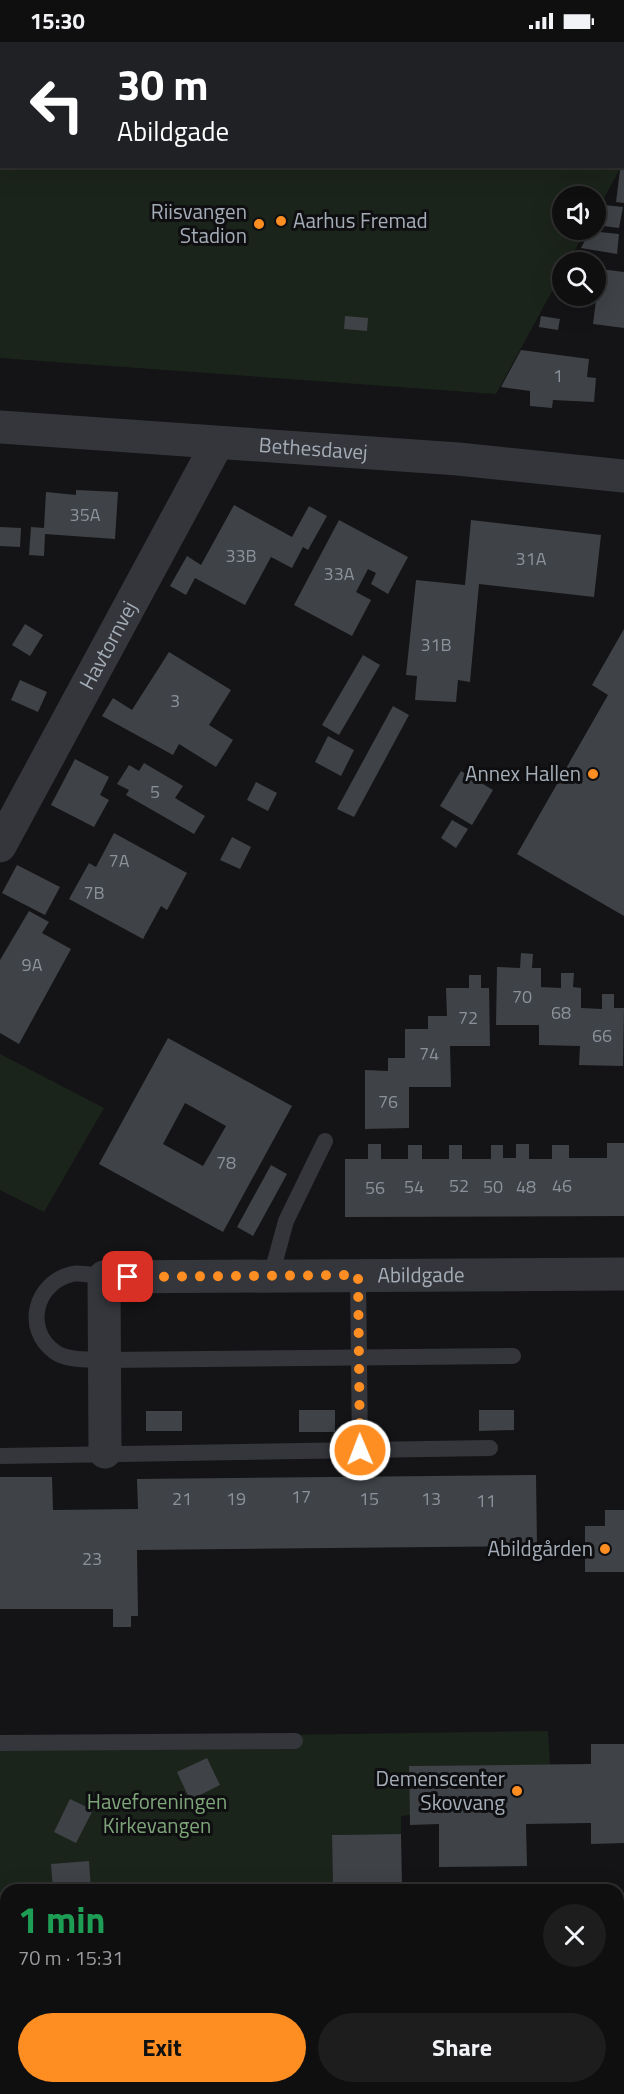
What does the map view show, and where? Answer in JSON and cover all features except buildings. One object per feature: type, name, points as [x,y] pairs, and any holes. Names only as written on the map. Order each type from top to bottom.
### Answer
[{"type":"street","name":"Bethesdavej","points":[[0,427],[217,444],[458,459],[624,476]]},
{"type":"street","name":"Havtornvej","points":[[0,846],[217,444]]},
{"type":"street","name":"Abildgade","points":[[104,1277],[624,1274]]},
{"type":"street","points":[[104,1277],[105,1452]]},
{"type":"lane","points":[[271,1276],[286,1221],[325,1141]]},
{"type":"lane","points":[[104,1277],[74,1273],[54,1281],[40,1297],[35,1318],[41,1338],[56,1353],[77,1359],[105,1360],[513,1356]]},
{"type":"lane","points":[[358,1275],[360,1450]]},
{"type":"lane","points":[[0,1456],[105,1452],[490,1448]]},
{"type":"lane","points":[[0,1743],[295,1741]]},
{"type":"green space","name":"Aarhus Fremad","points":[[0,168],[620,168],[606,195],[606,186],[552,186],[552,240],[580,240],[574,252],[552,252],[552,291],[496,394],[0,358]]},
{"type":"green space","points":[[0,1054],[104,1108],[44,1212],[0,1190]]},
{"type":"green space","name":"Haveforeningen Kirkevangen","points":[[548,1731],[550,1765],[409,1766],[410,1815],[401,1816],[401,1834],[332,1835],[333,1884],[0,1884],[0,1744],[283,1735]]},
{"type":"place","name":"Aarhus Fremad","points":[[281,221]]},
{"type":"place","name":"Riisvangen Stadion","points":[[259,224]]},
{"type":"place","name":"Annex Hallen","points":[[593,774]]},
{"type":"place","name":"Abildgården","points":[[605,1549]]},
{"type":"place","name":"Demenscenter Skovvang","points":[[517,1791]]},
{"type":"route","points":[[128,1277],[358,1275],[360,1450]]}]
